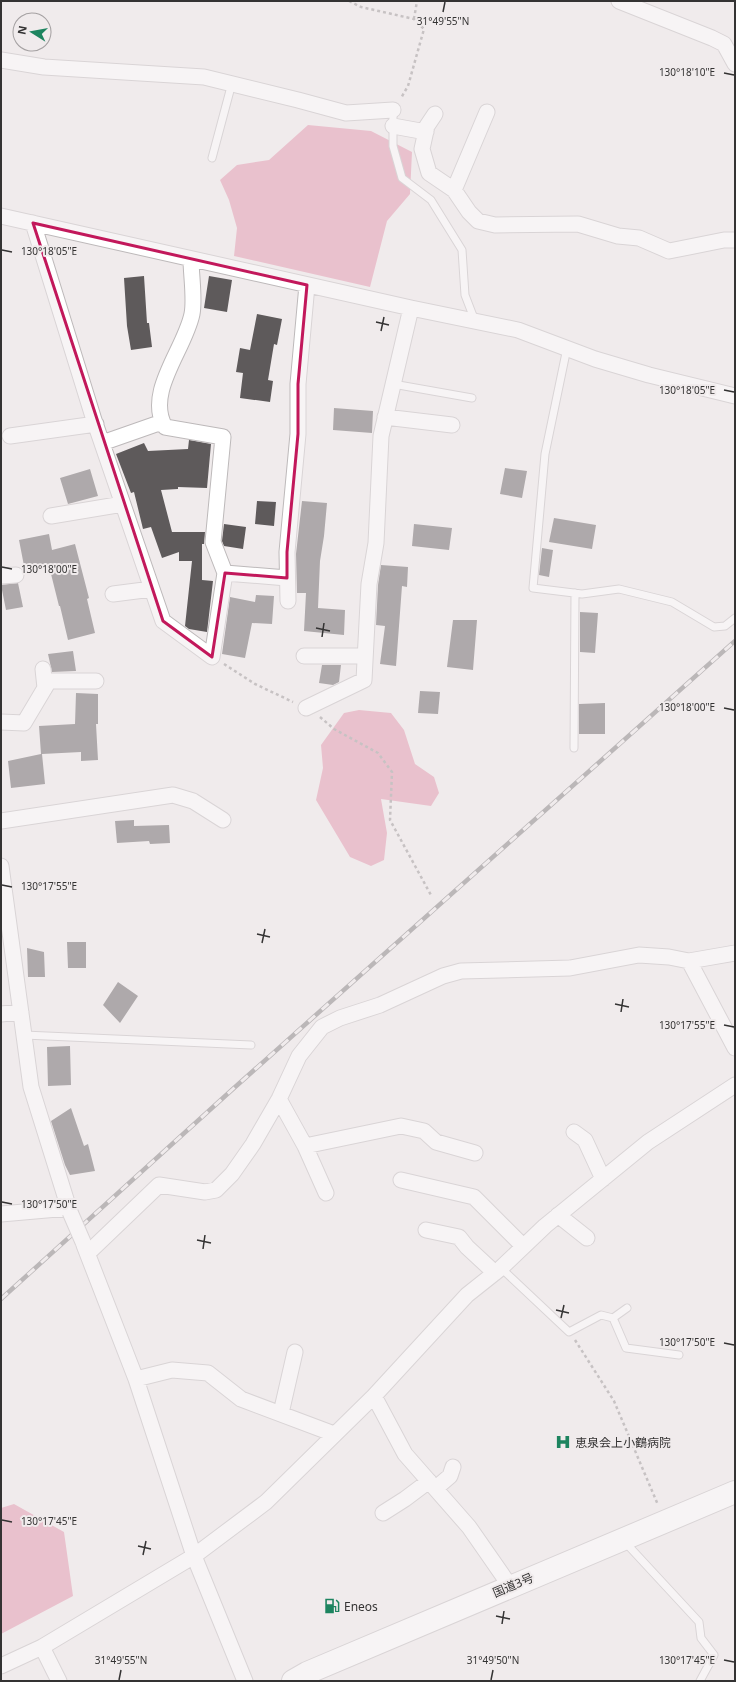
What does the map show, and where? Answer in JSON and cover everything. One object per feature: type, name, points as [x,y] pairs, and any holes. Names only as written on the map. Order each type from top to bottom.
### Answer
[{"type":"highway","name":"国道3号","points":[[293,1681],[307,1673],[510,1586],[735,1492]]},
{"type":"street","points":[[619,1],[724,44],[735,64]]},
{"type":"street","points":[[1,60],[44,67],[204,76],[346,114],[393,110]]},
{"type":"street","points":[[454,190],[488,112]]},
{"type":"street","points":[[435,114],[427,126],[422,149],[429,172],[454,190],[469,212],[478,221],[495,225],[578,224],[618,236],[639,238],[670,250],[724,240],[735,240]]},
{"type":"street","points":[[393,126],[426,132]]},
{"type":"street","points":[[1,216],[410,308],[518,330],[595,359],[649,375],[735,396]]},
{"type":"street","points":[[33,223],[96,424],[163,621],[212,657],[225,573],[213,542],[223,437],[165,427],[162,422],[160,405],[162,385],[186,337],[192,313],[191,259]]},
{"type":"street","points":[[288,601],[287,552],[298,434],[298,384],[307,285]]},
{"type":"street","points":[[306,708],[364,680],[368,584],[376,544],[381,436],[410,308]]},
{"type":"street","points":[[385,417],[452,425]]},
{"type":"street","points":[[102,442],[162,422]]},
{"type":"street","points":[[10,436],[96,424]]},
{"type":"street","points":[[51,516],[123,504]]},
{"type":"street","points":[[225,573],[288,578]]},
{"type":"street","points":[[113,594],[152,589]]},
{"type":"street","points":[[304,656],[364,656]]},
{"type":"street","points":[[43,669],[44,688]]},
{"type":"street","points":[[1,722],[24,723],[48,681],[96,682]]},
{"type":"street","points":[[1,821],[173,795],[193,801],[224,820]]},
{"type":"street","points":[[1,866],[31,1087],[70,1210],[136,1379],[194,1556],[245,1681]]},
{"type":"street","points":[[85,1248],[159,1185],[205,1192],[216,1190],[223,1184],[253,1144],[279,1099],[299,1056],[322,1027],[340,1018],[380,1005],[443,976],[461,971],[570,968],[639,955],[669,957],[689,961],[735,953]]},
{"type":"street","points":[[689,961],[735,1048]]},
{"type":"street","points":[[1,1014],[21,1012]]},
{"type":"street","points":[[1,1666],[42,1647],[194,1556],[266,1502],[374,1396],[467,1295],[498,1270],[558,1215],[648,1142],[735,1085]]},
{"type":"street","points":[[279,1099],[305,1146],[326,1193]]},
{"type":"street","points":[[305,1146],[401,1126],[424,1131],[436,1142],[475,1153]]},
{"type":"street","points":[[574,1132],[585,1140],[604,1179]]},
{"type":"street","points":[[401,1180],[474,1197],[523,1246]]},
{"type":"street","points":[[1,1214],[70,1210]]},
{"type":"street","points":[[558,1215],[587,1238]]},
{"type":"street","points":[[426,1230],[459,1237],[467,1248],[498,1270]]},
{"type":"street","points":[[281,1414],[295,1352]]},
{"type":"street","points":[[136,1379],[172,1370],[208,1373],[241,1399],[334,1434]]},
{"type":"street","points":[[374,1396],[405,1454],[469,1527],[510,1586]]},
{"type":"street","points":[[383,1513],[405,1499],[450,1476],[453,1467]]},
{"type":"street","points":[[42,1647],[59,1681]]},
{"type":"lane","points":[[212,158],[232,84]]},
{"type":"lane","points":[[393,110],[393,146],[402,178],[431,200],[462,250],[465,295],[475,322]]},
{"type":"lane","points":[[567,348],[545,454],[533,588],[582,594],[619,589],[672,602],[714,627],[725,626],[735,618]]},
{"type":"lane","points":[[393,384],[472,398]]},
{"type":"lane","points":[[574,593],[574,748]]},
{"type":"lane","points":[[24,1035],[251,1045]]},
{"type":"lane","points":[[498,1270],[569,1332],[601,1315],[613,1318],[627,1308]]},
{"type":"lane","points":[[613,1318],[626,1348],[679,1355]]},
{"type":"lane","points":[[622,1539],[699,1622],[701,1638],[714,1655],[700,1681]]},
{"type":"path","points":[[349,1],[361,7],[414,19],[424,29],[408,86],[393,110]]},
{"type":"path","points":[[414,19],[417,1]]},
{"type":"path","points":[[212,657],[255,684],[306,708],[322,718],[334,729],[378,753],[392,772],[390,820],[432,897]]},
{"type":"path","points":[[569,1332],[614,1401],[665,1522]]},
{"type":"highlighted area","points":[[33,223],[307,285],[298,384],[298,434],[287,552],[287,578],[225,573],[212,657],[163,621]]},
{"type":"shaded area","points":[[308,125],[371,131],[412,152],[410,194],[387,221],[370,287],[234,256],[237,228],[229,200],[220,180],[237,165],[269,160]]},
{"type":"shaded area","points":[[359,710],[391,713],[404,730],[415,764],[434,777],[439,793],[431,806],[381,799],[387,833],[384,860],[371,866],[350,857],[316,800],[323,768],[321,745],[344,713]]},
{"type":"shaded area","points":[[14,1504],[64,1532],[73,1596],[1,1634],[1,1508]]},
{"type":"building","points":[[144,276],[147,323],[149,323],[152,347],[131,350],[127,326],[124,278]]},
{"type":"building","points":[[209,276],[232,280],[227,312],[204,308]]},
{"type":"building","points":[[257,314],[282,319],[277,345],[274,344],[268,380],[273,381],[270,402],[240,398],[243,373],[236,372],[240,348],[250,350]]},
{"type":"building","points":[[334,408],[373,411],[372,433],[333,430]]},
{"type":"building","points":[[189,440],[211,444],[207,488],[178,487],[178,489],[161,490],[172,532],[205,532],[204,544],[202,544],[202,580],[213,581],[207,632],[189,629],[185,626],[192,561],[179,561],[179,552],[162,558],[151,527],[143,529],[134,492],[131,493],[116,454],[144,443],[148,451],[188,449]]},
{"type":"building","points":[[505,468],[527,471],[522,498],[500,494]]},
{"type":"building","points":[[90,469],[98,496],[68,504],[60,478]]},
{"type":"building","points":[[257,501],[276,502],[274,526],[255,524]]},
{"type":"building","points":[[302,501],[327,503],[320,561],[318,608],[345,610],[344,635],[304,631],[306,593],[297,593],[296,554]]},
{"type":"building","points":[[554,518],[596,525],[592,549],[549,542]]},
{"type":"building","points":[[224,524],[246,527],[243,549],[224,546],[222,541]]},
{"type":"building","points":[[414,524],[452,528],[449,550],[412,546]]},
{"type":"building","points":[[49,534],[52,550],[75,544],[89,598],[87,599],[95,633],[68,640],[49,566],[25,571],[19,540]]},
{"type":"building","points":[[542,548],[553,550],[549,577],[539,575]]},
{"type":"building","points":[[381,565],[408,567],[407,587],[402,586],[396,666],[380,664],[385,626],[376,625],[378,585]]},
{"type":"building","points":[[18,583],[23,607],[6,610],[1,585]]},
{"type":"building","points":[[256,595],[274,596],[272,624],[252,623],[245,658],[222,654],[230,597],[255,602]]},
{"type":"building","points":[[580,612],[598,613],[595,653],[580,652]]},
{"type":"building","points":[[453,620],[477,620],[473,670],[447,667]]},
{"type":"building","points":[[73,651],[76,671],[52,672],[48,654]]},
{"type":"building","points":[[322,665],[341,665],[339,682],[333,685],[319,683]]},
{"type":"building","points":[[420,691],[440,692],[438,714],[418,713]]},
{"type":"building","points":[[76,693],[98,694],[98,724],[96,724],[98,760],[81,761],[81,752],[42,754],[45,784],[11,788],[8,761],[41,754],[39,726],[75,724]]},
{"type":"building","points":[[605,703],[605,734],[579,734],[579,704]]},
{"type":"building","points":[[134,820],[134,826],[169,825],[170,843],[150,844],[149,841],[117,843],[115,821]]},
{"type":"building","points":[[67,942],[86,942],[86,968],[68,968]]},
{"type":"building","points":[[27,948],[44,952],[45,977],[28,977]]},
{"type":"building","points":[[118,982],[138,996],[120,1023],[103,1005]]},
{"type":"building","points":[[70,1046],[71,1085],[48,1086],[47,1047]]},
{"type":"building","points":[[71,1108],[84,1146],[88,1144],[95,1171],[70,1175],[65,1165],[51,1121]]},
{"type":"railway","points":[[1,1299],[234,1088],[735,641]]},
{"type":"place","name":"恵泉会上小鶴病院","points":[[563,1442]]},
{"type":"place","name":"Eneos","points":[[332,1606]]}]
